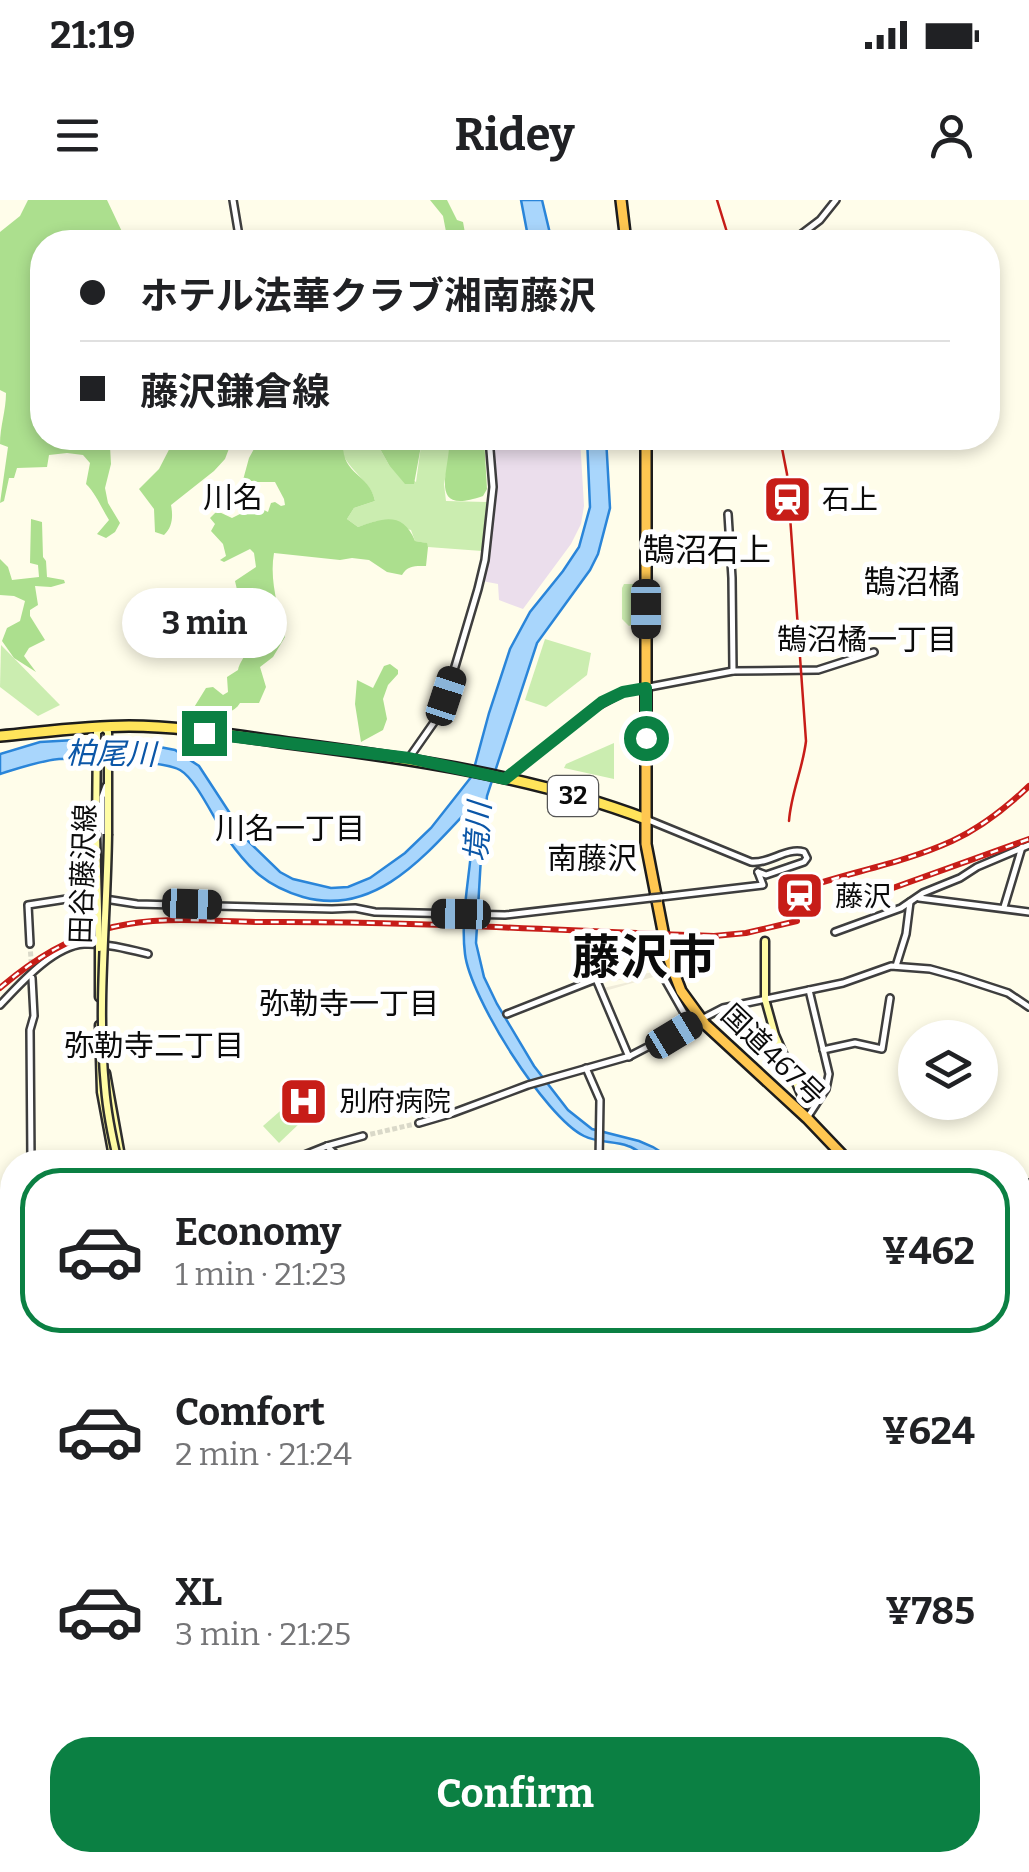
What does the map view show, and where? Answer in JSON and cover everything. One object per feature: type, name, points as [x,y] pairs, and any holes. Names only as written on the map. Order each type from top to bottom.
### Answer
[{"type":"highway","points":[[621,200],[625,230]]},
{"type":"highway","name":"国道467号","points":[[646,450],[647,854],[670,963],[698,1020],[838,1150]]},
{"type":"main road","name":"32","points":[[0,736],[104,727],[157,728],[409,758],[603,803],[646,819]]},
{"type":"main road","name":"田谷藤沢線","points":[[101,1064],[108,834],[108,732],[104,727],[97,732],[96,782],[101,1064],[114,1150]]},
{"type":"main road","points":[[96,782],[108,780]]},
{"type":"main road","points":[[765,941],[765,999],[804,1101]]},
{"type":"street","points":[[233,200],[238,230]]},
{"type":"street","points":[[807,230],[836,200]]},
{"type":"street","points":[[409,758],[437,718],[446,696],[482,575],[493,482],[490,450]]},
{"type":"street","points":[[728,514],[733,671]]},
{"type":"street","points":[[501,778],[602,702],[623,692],[733,671],[818,670],[874,652]]},
{"type":"street","points":[[102,897],[102,797],[108,780]]},
{"type":"street","points":[[96,782],[102,797]]},
{"type":"street","points":[[646,819],[751,862],[798,850],[807,858],[766,875],[758,872]]},
{"type":"street","points":[[835,932],[900,908],[1026,846]]},
{"type":"street","points":[[1004,907],[1026,846]]},
{"type":"street","points":[[30,944],[28,906],[80,896],[138,904],[505,915],[763,885],[751,862]]},
{"type":"street","points":[[758,872],[761,862]]},
{"type":"street","points":[[913,900],[1029,912]]},
{"type":"street","points":[[896,966],[913,900]]},
{"type":"street","points":[[0,1005],[37,967],[81,944],[148,954]]},
{"type":"street","points":[[419,1123],[530,1084],[629,1056],[723,1008],[843,983],[896,966],[959,977],[1008,993],[1029,1007]]},
{"type":"street","points":[[663,976],[688,1020],[698,1020]]},
{"type":"street","points":[[32,978],[32,1150]]},
{"type":"street","points":[[507,1014],[596,978],[629,1056]]},
{"type":"street","points":[[807,1118],[828,1084],[810,990]]},
{"type":"street","points":[[823,1050],[855,1043],[882,1049],[890,998]]},
{"type":"street","points":[[586,1068],[600,1100],[598,1150]]},
{"type":"street","points":[[317,1150],[363,1136]]},
{"type":"street","points":[[327,1146],[331,1150]]},
{"type":"shaded area","points":[[492,450],[581,450],[584,506],[581,524],[571,544],[523,609],[499,600],[498,584],[482,581],[494,486]]},
{"type":"shaded area","points":[[629,939],[657,940],[667,975],[605,991],[603,988],[634,981],[634,977],[614,981],[611,967],[598,976],[610,964],[597,967],[591,960],[596,956],[590,955],[609,952],[608,943]],"holes":[[[647,940],[653,972],[619,979],[612,947]]]},
{"type":"green space","points":[[28,200],[107,200],[121,230],[30,230],[30,450],[110,450],[105,488],[108,503],[120,523],[106,538],[97,534],[109,520],[86,484],[90,463],[83,455],[49,455],[47,467],[17,468],[0,503],[8,447],[0,444],[6,393],[0,390],[0,232],[20,216]]},
{"type":"green space","points":[[430,200],[447,200],[464,230],[446,230],[443,216]]},
{"type":"green space","points":[[169,450],[228,450],[214,471],[171,505],[172,521],[164,535],[155,532],[154,509],[139,489],[159,469]]},
{"type":"green space","points":[[253,450],[343,450],[350,467],[367,484],[375,501],[354,508],[347,519],[358,527],[391,519],[405,525],[415,541],[427,543],[426,566],[409,568],[402,575],[387,572],[369,560],[274,553],[274,585],[285,637],[273,657],[260,667],[266,687],[259,703],[240,703],[230,712],[207,714],[203,728],[190,726],[197,712],[193,709],[206,688],[213,687],[223,695],[228,692],[227,677],[238,670],[254,620],[245,613],[246,603],[241,602],[235,581],[256,567],[254,553],[250,549],[224,562],[220,560],[226,556],[223,544],[211,531],[215,524],[210,518],[217,511],[232,518],[256,506],[268,512],[271,503],[285,505],[275,482],[243,480]]},
{"type":"green space","points":[[381,450],[389,465],[416,482],[420,450],[451,450],[444,484],[446,501],[487,502],[482,551],[428,547],[415,541],[411,530],[376,521],[358,527],[347,519],[354,508],[375,501],[342,452]]},
{"type":"green space","points":[[381,450],[420,450],[414,484],[405,484]]},
{"type":"green space","points":[[449,450],[485,450],[487,489],[483,496],[453,500],[445,486]]},
{"type":"green space","points":[[31,519],[42,522],[47,577],[65,583],[35,586],[38,605],[30,610],[30,616],[45,640],[29,648],[24,656],[36,672],[14,658],[2,641],[7,628],[20,621],[25,601],[0,595],[0,559],[12,580],[39,577],[38,565],[30,563]]},
{"type":"green space","points":[[624,584],[638,584],[642,588],[641,616],[629,626],[622,619]]},
{"type":"green space","points":[[545,639],[591,653],[587,675],[546,707],[525,700]]},
{"type":"green space","points":[[1,645],[60,705],[38,716],[0,687]]},
{"type":"green space","points":[[390,664],[398,674],[383,699],[387,719],[383,730],[361,742],[355,704],[357,680],[373,688],[384,666]]},
{"type":"green space","points":[[614,743],[614,779],[564,768],[566,764]]},
{"type":"green space","points":[[287,1105],[302,1121],[279,1143],[263,1126]]},
{"type":"water","points":[[521,200],[542,200],[549,230],[527,230]]},
{"type":"water","points":[[588,450],[607,450],[610,508],[598,554],[537,643],[487,796],[476,943],[484,977],[497,1004],[534,1066],[568,1110],[592,1129],[658,1150],[635,1150],[595,1140],[568,1124],[512,1054],[480,998],[465,954],[464,936],[472,810],[396,879],[375,891],[329,901],[290,893],[259,875],[235,849],[199,791],[180,770],[140,762],[59,759],[0,774],[0,754],[40,742],[134,742],[175,750],[199,766],[248,841],[280,872],[331,888],[348,887],[370,878],[431,828],[472,776],[510,649],[530,612],[579,547],[590,507]]},
{"type":"tunnel","points":[[30,944],[32,975]]},
{"type":"tunnel","points":[[363,1136],[419,1123]]},
{"type":"tram line","points":[[717,200],[726,230]]},
{"type":"tram line","points":[[782,450],[806,741],[789,821]]},
{"type":"railway","points":[[801,889],[952,841],[993,816],[1029,786]]},
{"type":"railway","points":[[840,907],[1029,839]]},
{"type":"railway","points":[[0,988],[67,943],[97,931],[150,921],[377,923],[714,936],[797,921]]},
{"type":"place","name":"石上","points":[[787,499]]},
{"type":"place","name":"藤沢","points":[[800,896]]},
{"type":"place","name":"別府病院","points":[[304,1101]]},
{"type":"district","name":"川名","points":[[233,498]]},
{"type":"district","name":"鵠沼石上","points":[[707,550]]},
{"type":"district","name":"鵠沼橘","points":[[912,582]]},
{"type":"district","name":"鵠沼橘一丁目","points":[[867,640]]},
{"type":"district","name":"川名一丁目","points":[[290,829]]},
{"type":"district","name":"南藤沢","points":[[592,859]]},
{"type":"district","name":"藤沢市","points":[[644,958]]},
{"type":"district","name":"弥勒寺一丁目","points":[[349,1004]]},
{"type":"district","name":"弥勒寺二丁目","points":[[154,1046]]},
{"type":"route","points":[[204,733],[409,758],[505,779],[602,702],[623,692],[646,688],[646,738]]},
{"type":"water label","name":"柏尾川","points":[[111,754]]},
{"type":"water label","name":"境川","points":[[478,832]]}]
